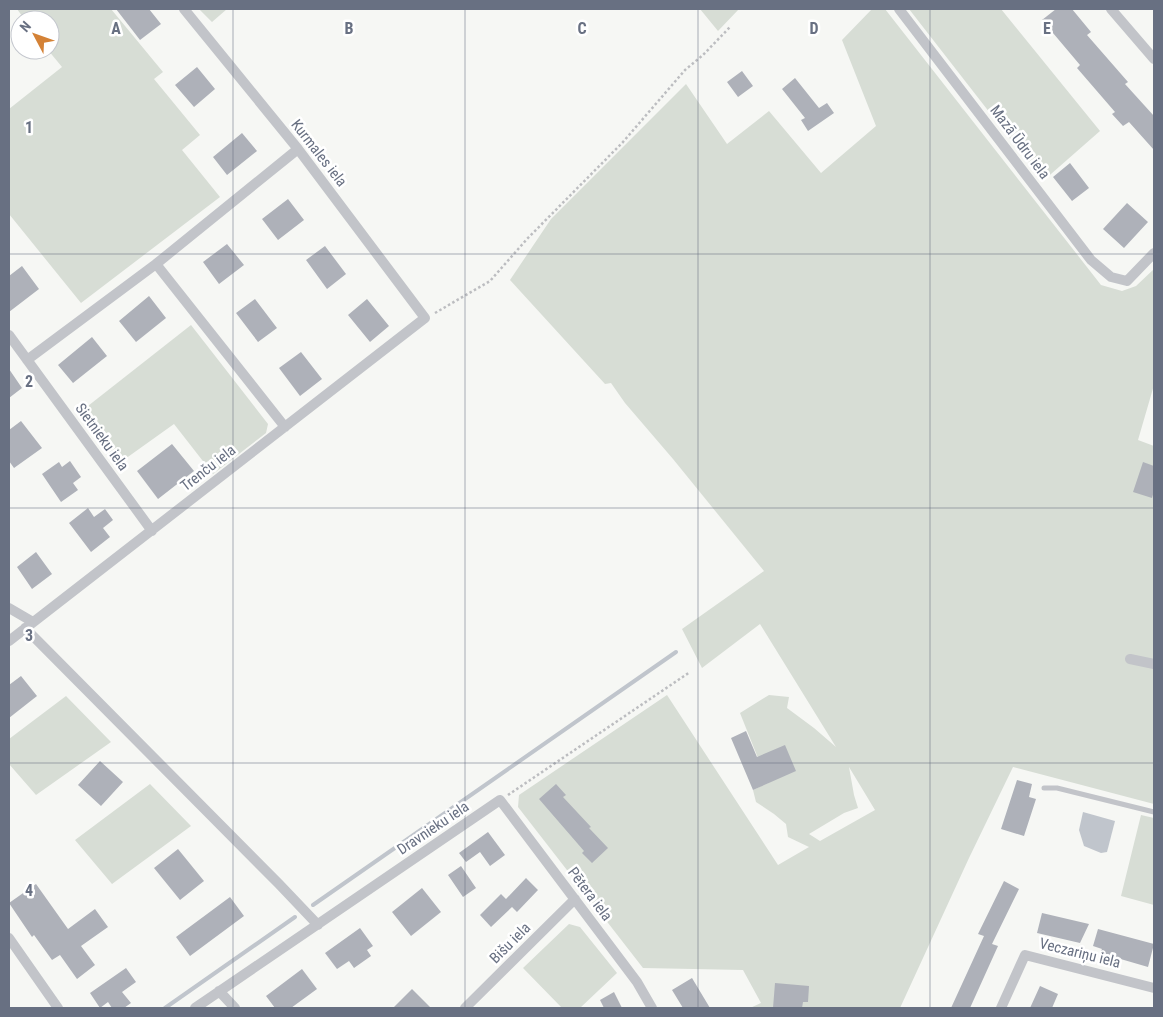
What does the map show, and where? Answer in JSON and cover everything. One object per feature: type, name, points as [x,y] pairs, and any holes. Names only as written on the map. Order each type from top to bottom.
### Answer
[{"type":"street","name":"Kurmales iela","points":[[184,9],[298,149],[425,318]]},
{"type":"street","name":"Mazā Ūdru iela","points":[[899,9],[1092,260],[1111,277],[1127,281],[1154,253]]},
{"type":"street","points":[[1111,9],[1154,59]]},
{"type":"street","points":[[27,360],[156,264],[298,149]]},
{"type":"street","points":[[156,264],[285,427]]},
{"type":"street","name":"Trenču iela","points":[[9,641],[425,318]]},
{"type":"street","name":"Sietnieku iela","points":[[9,335],[152,531]]},
{"type":"street","points":[[9,608],[29,625],[318,926]]},
{"type":"street","points":[[1130,659],[1154,664]]},
{"type":"street","name":"Dravnieku iela","points":[[194,1008],[318,926],[500,800]]},
{"type":"street","name":"Pētera iela","points":[[500,800],[637,982],[652,1008]]},
{"type":"street","name":"Bišu iela","points":[[465,1008],[575,899]]},
{"type":"street","points":[[9,938],[58,1008]]},
{"type":"street","name":"Veczariņu iela","points":[[1002,1008],[1025,955],[1154,988]]},
{"type":"street","points":[[219,992],[235,1008]]},
{"type":"lane","points":[[1044,788],[1057,788],[1154,812]]},
{"type":"path","points":[[425,318],[490,281],[527,239],[623,142],[685,70],[703,55],[730,27]]},
{"type":"path","points":[[500,800],[690,672]]},
{"type":"shaded area","points":[[111,9],[163,72],[154,79],[200,135],[182,150],[220,197],[81,303],[9,214],[9,109],[62,67],[56,60],[60,60],[60,10],[18,10]]},
{"type":"shaded area","points":[[199,9],[227,9],[212,22]]},
{"type":"shaded area","points":[[700,9],[739,9],[718,31]]},
{"type":"shaded area","points":[[872,9],[885,9],[1101,285],[1122,291],[1136,286],[1154,269],[1154,385],[1138,440],[1154,446],[1154,804],[1013,767],[900,1008],[750,1008],[761,1003],[743,970],[643,968],[518,807],[519,795],[667,695],[778,865],[809,847],[788,837],[786,824],[756,802],[753,790],[768,783],[740,713],[769,695],[789,697],[787,708],[836,747],[760,624],[702,668],[682,629],[764,571],[625,403],[611,383],[605,384],[510,280],[551,219],[686,84],[727,144],[769,111],[821,173],[876,126],[842,40]],"holes":[[[849,767],[875,810],[820,841],[809,834],[844,813],[858,808]]]},
{"type":"shaded area","points":[[909,9],[1001,9],[1100,131],[1043,181]]},
{"type":"shaded area","points":[[191,325],[268,424],[266,433],[213,474],[174,424],[118,464],[79,413]]},
{"type":"shaded area","points":[[66,696],[111,742],[36,795],[9,764],[9,739]]},
{"type":"shaded area","points":[[150,784],[191,826],[112,884],[75,840]]},
{"type":"shaded area","points":[[1083,812],[1115,821],[1107,852],[1101,853],[1084,846],[1079,830]]},
{"type":"shaded area","points":[[1141,815],[1154,818],[1154,905],[1121,896]]},
{"type":"shaded area","points":[[569,924],[580,927],[617,973],[580,1008],[562,1008],[523,968]]},
{"type":"building","points":[[116,9],[149,9],[161,24],[140,40]]},
{"type":"building","points":[[1056,9],[1072,9],[1091,32],[1087,35],[1128,82],[1125,84],[1154,116],[1154,150],[1129,122],[1123,126],[1112,114],[1115,112],[1077,68],[1080,65],[1042,20]]},
{"type":"building","points":[[197,67],[215,89],[194,107],[175,85]]},
{"type":"building","points":[[742,71],[753,86],[738,97],[727,82]]},
{"type":"building","points":[[795,78],[819,108],[827,103],[834,113],[808,131],[801,120],[805,118],[782,89]]},
{"type":"building","points":[[242,133],[257,151],[227,175],[213,157]]},
{"type":"building","points":[[1070,163],[1089,188],[1072,201],[1053,177]]},
{"type":"building","points":[[288,199],[304,220],[278,240],[262,219]]},
{"type":"building","points":[[1127,203],[1148,222],[1124,248],[1103,229]]},
{"type":"building","points":[[227,244],[244,265],[219,284],[203,262]]},
{"type":"building","points":[[325,246],[346,274],[327,289],[306,260]]},
{"type":"building","points":[[22,266],[39,289],[9,312],[9,276]]},
{"type":"building","points":[[149,296],[166,318],[136,342],[119,321]]},
{"type":"building","points":[[255,299],[277,328],[258,342],[236,313]]},
{"type":"building","points":[[367,299],[389,326],[370,342],[348,315]]},
{"type":"building","points":[[92,337],[107,356],[73,383],[58,365]]},
{"type":"building","points":[[301,352],[322,379],[300,396],[279,368]]},
{"type":"building","points":[[9,369],[22,388],[9,398]]},
{"type":"building","points":[[21,421],[42,448],[14,468],[9,461],[9,430]]},
{"type":"building","points":[[172,444],[194,471],[158,499],[137,471]]},
{"type":"building","points":[[70,461],[81,477],[73,483],[78,490],[61,502],[42,474],[59,462],[62,467]]},
{"type":"building","points":[[1143,462],[1154,466],[1154,491],[1152,498],[1133,492]]},
{"type":"building","points":[[88,508],[94,517],[105,509],[113,520],[103,528],[110,537],[91,552],[69,523]]},
{"type":"building","points":[[36,552],[52,574],[32,589],[17,567]]},
{"type":"building","points":[[21,676],[37,696],[9,718],[9,685]]},
{"type":"building","points":[[746,731],[757,757],[785,745],[796,771],[753,790],[731,738]]},
{"type":"building","points":[[100,761],[123,782],[101,806],[78,785]]},
{"type":"building","points":[[1017,780],[1032,784],[1029,797],[1036,799],[1024,836],[1001,829]]},
{"type":"building","points":[[556,784],[566,795],[563,797],[608,848],[592,863],[539,799]]},
{"type":"building","points":[[488,832],[505,855],[490,866],[480,852],[466,862],[459,853]]},
{"type":"building","points":[[178,849],[204,881],[180,900],[154,868]]},
{"type":"building","points":[[461,866],[476,888],[463,897],[448,875]]},
{"type":"building","points":[[526,878],[538,890],[517,912],[512,907],[491,927],[480,915],[501,894],[506,899]]},
{"type":"building","points":[[1004,881],[1019,889],[992,944],[998,946],[970,1008],[951,1008],[984,936],[978,934]]},
{"type":"building","points":[[36,884],[68,929],[95,909],[108,927],[81,946],[95,965],[77,979],[60,955],[52,960],[34,935],[32,937],[9,903]]},
{"type":"building","points":[[422,888],[441,912],[411,936],[392,912]]},
{"type":"building","points":[[230,897],[244,916],[190,956],[176,937]]},
{"type":"building","points":[[1042,913],[1089,924],[1080,943],[1037,933]]},
{"type":"building","points":[[360,928],[373,946],[367,950],[371,956],[354,968],[349,961],[337,969],[325,953]]},
{"type":"building","points":[[1098,929],[1154,944],[1148,967],[1100,953],[1102,949],[1093,946]]},
{"type":"building","points":[[126,968],[136,982],[122,992],[131,1003],[124,1008],[112,1008],[108,1002],[100,1008],[90,993]]},
{"type":"building","points":[[302,969],[317,989],[291,1008],[275,1008],[266,996]]},
{"type":"building","points":[[692,978],[710,1008],[683,1008],[672,990]]},
{"type":"building","points":[[775,983],[809,986],[808,1002],[803,1002],[802,1008],[773,1008]]},
{"type":"building","points":[[1040,986],[1058,994],[1052,1008],[1030,1008]]},
{"type":"building","points":[[412,989],[431,1008],[393,1008]]},
{"type":"building","points":[[614,992],[622,1008],[604,1008],[600,1000]]},
{"type":"waterway","points":[[313,905],[676,652]]},
{"type":"waterway","points":[[165,1008],[295,917]]}]
